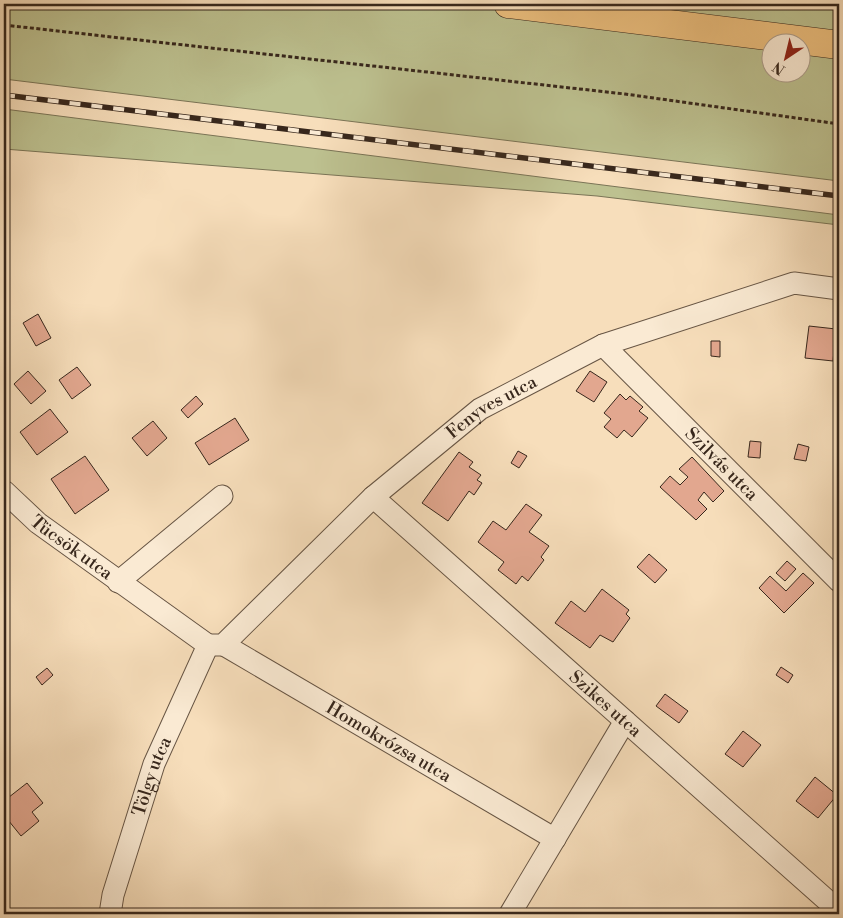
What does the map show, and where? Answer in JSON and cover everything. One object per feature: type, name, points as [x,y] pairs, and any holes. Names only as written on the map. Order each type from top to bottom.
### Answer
[{"type":"main road","points":[[508,4],[641,12],[839,45]]},
{"type":"street","name":"Fenyves utca","points":[[216,645],[372,497],[480,409],[604,345],[794,283],[839,289]]},
{"type":"street","name":"Szilvás utca","points":[[604,345],[839,581]]},
{"type":"street","name":"Tücsök utca","points":[[4,491],[38,523],[118,582],[216,645]]},
{"type":"street","name":"Tücsök utca","points":[[118,582],[222,496]]},
{"type":"street","name":"Szikes utca","points":[[372,497],[839,911]]},
{"type":"street","name":"Homokrózsa utca","points":[[216,645],[556,839]]},
{"type":"street","name":"Tölgy utca","points":[[110,914],[113,895],[154,764],[216,645]]},
{"type":"street","points":[[510,914],[625,721]]},
{"type":"path","points":[[4,24],[625,94],[839,124]]},
{"type":"green space","points":[[4,4],[839,4],[839,181],[4,79]]},
{"type":"green space","points":[[4,109],[839,215],[839,225],[597,196],[4,149]]},
{"type":"building","points":[[38,314],[51,338],[36,346],[23,323]]},
{"type":"building","points":[[809,326],[836,329],[833,361],[805,358]]},
{"type":"building","points":[[711,341],[720,341],[720,357],[711,356]]},
{"type":"building","points":[[77,367],[91,385],[72,399],[59,380]]},
{"type":"building","points":[[28,371],[46,391],[31,404],[14,384]]},
{"type":"building","points":[[590,371],[607,382],[594,402],[576,391]]},
{"type":"building","points":[[620,394],[626,400],[630,396],[643,407],[639,411],[648,418],[632,437],[624,430],[617,438],[604,427],[611,419],[604,413]]},
{"type":"building","points":[[196,396],[203,404],[188,418],[181,410]]},
{"type":"building","points":[[50,409],[68,432],[37,455],[20,432]]},
{"type":"building","points":[[235,418],[249,440],[209,465],[195,443]]},
{"type":"building","points":[[153,421],[167,438],[147,456],[132,438]]},
{"type":"building","points":[[750,441],[761,442],[760,458],[748,457]]},
{"type":"building","points":[[798,444],[809,447],[806,461],[794,459]]},
{"type":"building","points":[[518,451],[527,456],[519,468],[511,463]]},
{"type":"building","points":[[459,452],[473,462],[469,467],[481,475],[477,480],[482,483],[474,495],[469,491],[448,521],[422,503]]},
{"type":"building","points":[[85,456],[109,490],[75,514],[51,479]]},
{"type":"building","points":[[692,457],[724,491],[713,502],[704,492],[698,500],[707,509],[696,520],[660,487],[670,476],[680,485],[688,477],[679,469]]},
{"type":"building","points":[[526,504],[542,515],[529,532],[549,546],[541,557],[544,560],[528,581],[522,576],[516,584],[498,570],[504,562],[478,542],[493,521],[506,530]]},
{"type":"building","points":[[649,554],[667,570],[655,583],[637,567]]},
{"type":"building","points":[[787,561],[796,569],[785,581],[776,573]]},
{"type":"building","points":[[803,573],[814,583],[784,613],[759,588],[770,576],[786,591]]},
{"type":"building","points":[[602,589],[629,610],[626,614],[630,618],[613,642],[600,635],[590,648],[555,623],[571,601],[585,612]]},
{"type":"building","points":[[781,667],[793,675],[788,683],[776,675]]},
{"type":"building","points":[[47,668],[53,675],[42,685],[36,677]]},
{"type":"building","points":[[665,694],[688,711],[679,723],[656,706]]},
{"type":"building","points":[[743,731],[761,745],[743,767],[725,754]]},
{"type":"building","points":[[815,777],[837,795],[818,818],[796,801]]},
{"type":"building","points":[[27,783],[43,803],[32,812],[39,821],[21,836],[4,815],[4,801]]},
{"type":"railway","points":[[4,95],[839,196]]}]
